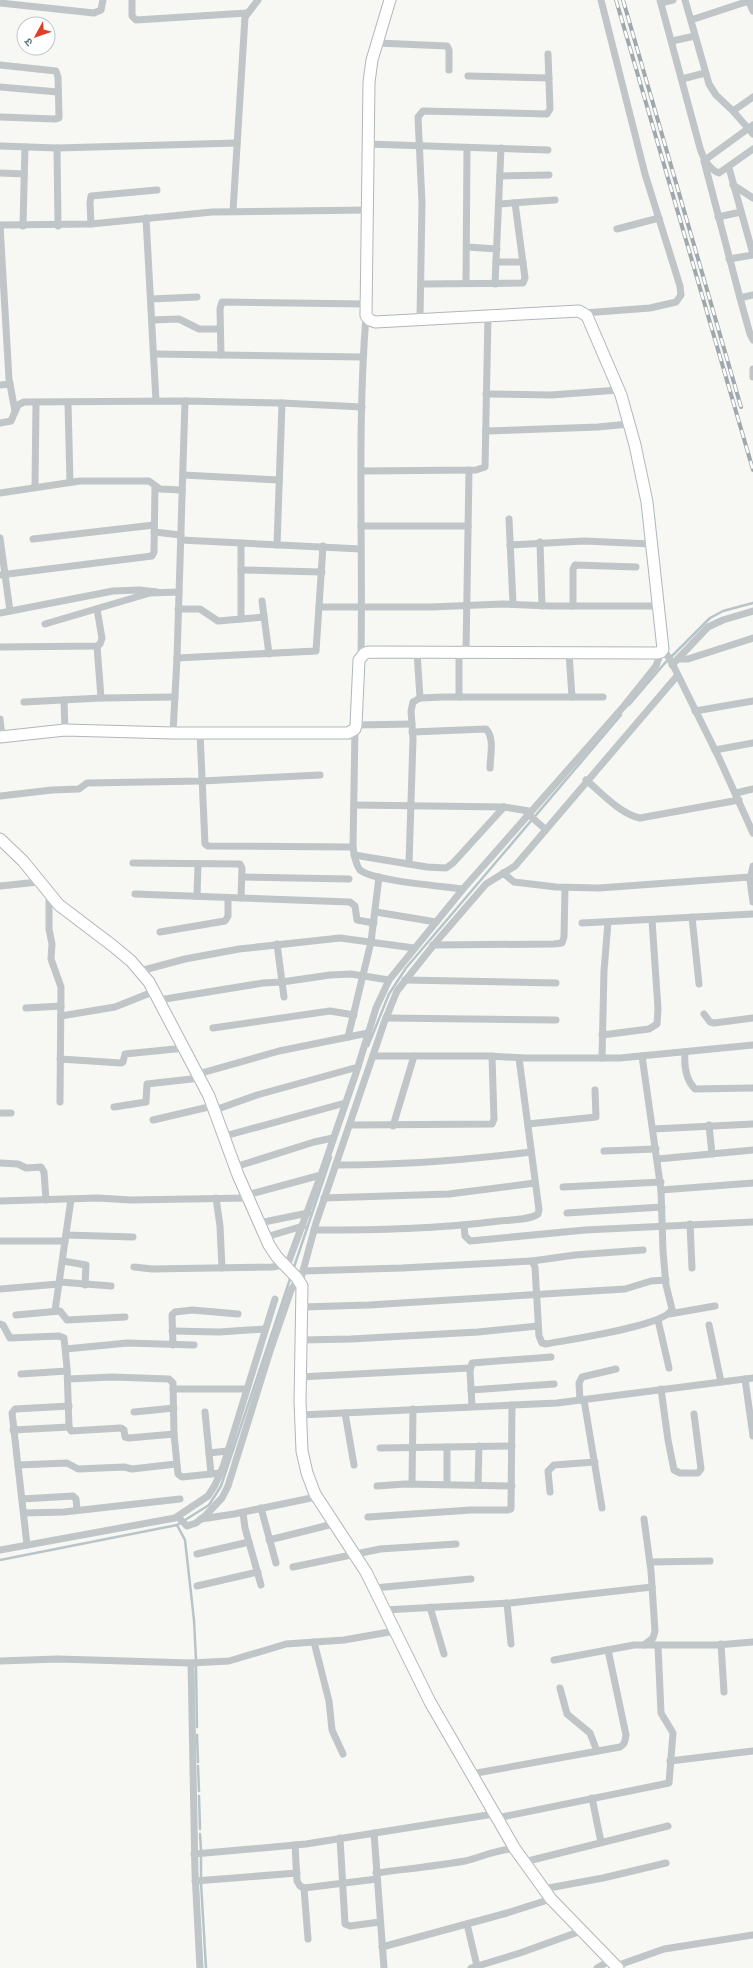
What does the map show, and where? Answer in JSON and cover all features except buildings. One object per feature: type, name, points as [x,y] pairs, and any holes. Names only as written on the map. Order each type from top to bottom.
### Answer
[{"type":"street","points":[[0,2],[94,13],[101,10],[103,0]]},
{"type":"street","points":[[132,0],[132,16],[136,20],[247,13]]},
{"type":"street","points":[[233,211],[247,13],[258,0]]},
{"type":"street","points":[[390,0],[370,69],[367,144],[366,316],[363,357],[362,408],[361,657],[356,727],[353,847],[354,855],[361,870],[379,877],[462,889]]},
{"type":"street","points":[[366,316],[375,322],[579,311],[584,313],[658,307],[676,302],[680,299],[680,286],[645,174],[601,0]]},
{"type":"street","points":[[673,0],[661,2],[704,158],[729,259],[753,340]]},
{"type":"street","points":[[685,0],[705,74],[713,90],[750,126],[753,134]]},
{"type":"street","points":[[691,20],[749,0],[753,11]]},
{"type":"street","points":[[672,41],[695,36]]},
{"type":"street","points":[[378,42],[447,46],[449,50],[449,70]]},
{"type":"street","points":[[420,319],[422,203],[418,146],[418,117],[424,112],[547,114],[550,109],[548,54]]},
{"type":"street","points":[[0,65],[53,69],[58,74],[59,116],[57,119],[0,117]]},
{"type":"street","points":[[682,79],[705,74]]},
{"type":"street","points":[[468,76],[549,78]]},
{"type":"street","points":[[0,88],[58,92]]},
{"type":"street","points":[[734,111],[753,97]]},
{"type":"street","points":[[704,158],[750,126]]},
{"type":"street","points":[[0,146],[57,148],[237,143]]},
{"type":"street","points":[[367,144],[548,150]]},
{"type":"street","points":[[24,226],[24,174],[26,147]]},
{"type":"street","points":[[57,148],[58,226]]},
{"type":"street","points":[[466,283],[467,148]]},
{"type":"street","points":[[495,284],[501,148]]},
{"type":"street","points":[[704,158],[716,172],[720,173],[753,150]]},
{"type":"street","points":[[729,168],[753,254],[729,259]]},
{"type":"street","points":[[0,173],[24,174]]},
{"type":"street","points":[[500,176],[549,175]]},
{"type":"street","points":[[733,185],[753,198]]},
{"type":"street","points":[[91,224],[91,196],[95,194],[157,190]]},
{"type":"street","points":[[499,204],[554,200]]},
{"type":"street","points":[[421,284],[523,283],[525,278],[515,203]]},
{"type":"street","points":[[15,411],[10,384],[0,225],[58,226],[233,211],[367,210]]},
{"type":"street","points":[[718,217],[741,212]]},
{"type":"street","points":[[146,218],[156,401]]},
{"type":"street","points":[[617,228],[659,218]]},
{"type":"street","points":[[467,247],[497,249]]},
{"type":"street","points":[[496,262],[523,262]]},
{"type":"street","points":[[740,298],[753,295]]},
{"type":"street","points":[[151,299],[197,297]]},
{"type":"street","points":[[221,356],[220,309],[222,302],[365,304]]},
{"type":"street","points":[[584,313],[590,321],[619,390],[629,424],[645,494],[659,606],[669,657],[694,712],[736,793],[753,833]]},
{"type":"street","points":[[362,471],[481,470],[485,467],[488,315]]},
{"type":"street","points":[[152,320],[179,319],[199,330],[220,329]]},
{"type":"street","points":[[154,354],[363,357]]},
{"type":"street","points":[[753,369],[753,377]]},
{"type":"street","points":[[0,385],[10,384]]},
{"type":"street","points":[[486,394],[551,395],[619,390]]},
{"type":"street","points":[[0,423],[11,421],[20,403],[185,401],[282,403],[362,408]]},
{"type":"street","points":[[173,733],[178,658],[178,608],[185,401]]},
{"type":"street","points":[[35,486],[36,403]]},
{"type":"street","points":[[68,403],[70,482]]},
{"type":"street","points":[[276,545],[282,403]]},
{"type":"street","points":[[486,431],[598,427],[629,424]]},
{"type":"street","points":[[459,697],[466,605],[469,470]]},
{"type":"street","points":[[183,475],[279,480]]},
{"type":"street","points":[[0,493],[35,486],[70,482],[149,481],[160,490],[182,490]]},
{"type":"street","points":[[2,575],[149,557],[153,555],[155,487]]},
{"type":"street","points":[[509,519],[513,604]]},
{"type":"street","points":[[361,526],[468,526]]},
{"type":"street","points":[[33,540],[154,529],[181,537],[241,544],[323,546],[361,549]]},
{"type":"street","points":[[0,538],[2,575],[10,611]]},
{"type":"street","points":[[510,545],[540,542],[584,541],[651,544]]},
{"type":"street","points":[[540,542],[542,606]]},
{"type":"street","points":[[241,544],[241,619]]},
{"type":"street","points":[[178,658],[316,651],[323,546]]},
{"type":"street","points":[[574,606],[573,569],[575,565],[636,567]]},
{"type":"street","points":[[241,570],[322,572]]},
{"type":"street","points":[[0,613],[113,591],[139,590],[179,592]]},
{"type":"street","points":[[45,624],[157,592]]},
{"type":"street","points":[[262,601],[269,654]]},
{"type":"street","points":[[319,608],[513,604],[542,606],[659,606]]},
{"type":"street","points":[[178,608],[200,609],[218,621],[264,617]]},
{"type":"street","points":[[97,609],[102,638],[100,644],[97,646],[101,698]]},
{"type":"street","points":[[287,1266],[308,1212],[358,1067],[378,1001],[389,980],[462,889],[624,706],[656,666],[714,623],[753,611]]},
{"type":"street","points":[[361,657],[368,652],[463,652],[656,654],[669,657],[692,658],[753,638]]},
{"type":"street","points":[[0,647],[97,646]]},
{"type":"street","points":[[417,652],[420,698]]},
{"type":"street","points":[[569,653],[572,697]]},
{"type":"street","points":[[615,1965],[551,1899],[515,1849],[430,1702],[374,1588],[354,1554],[316,1497],[303,1460],[300,1415],[302,1307],[300,1278],[324,1198],[386,1018],[398,991],[433,945],[486,884],[515,866],[586,780],[677,676]]},
{"type":"street","points":[[409,864],[413,702],[420,698],[603,697]]},
{"type":"street","points":[[24,702],[101,698],[175,698]]},
{"type":"street","points":[[64,700],[65,730]]},
{"type":"street","points":[[694,712],[753,701]]},
{"type":"street","points":[[0,719],[1,737],[65,730],[173,733],[348,733],[356,727],[486,729],[489,732],[491,741],[490,768]]},
{"type":"street","points":[[200,733],[204,841],[208,846],[353,847]]},
{"type":"street","points":[[715,750],[753,743]]},
{"type":"street","points":[[0,796],[52,790],[79,789],[86,783],[202,781],[320,775]]},
{"type":"street","points":[[586,780],[616,806],[635,817],[640,818],[739,800]]},
{"type":"street","points":[[736,793],[753,789]]},
{"type":"street","points":[[354,805],[504,807],[529,814],[546,829]]},
{"type":"street","points":[[354,855],[439,868],[450,866],[504,807]]},
{"type":"street","points":[[0,839],[23,861],[38,882],[59,905],[113,946],[140,971],[157,996],[199,1076],[214,1108],[235,1167],[273,1252],[300,1278]]},
{"type":"street","points":[[133,863],[240,864],[242,868],[241,898]]},
{"type":"street","points":[[197,896],[198,864]]},
{"type":"street","points":[[753,866],[750,877],[753,902]]},
{"type":"street","points":[[502,874],[514,882],[565,888],[600,888],[750,877]]},
{"type":"street","points":[[242,877],[349,879]]},
{"type":"street","points":[[348,1037],[372,942],[379,877]]},
{"type":"street","points":[[0,886],[38,882]]},
{"type":"street","points":[[433,945],[562,943],[564,937],[565,888]]},
{"type":"street","points":[[135,894],[350,902],[356,906],[357,920],[374,923]]},
{"type":"street","points":[[49,895],[49,930],[52,944],[51,959],[60,983],[60,1102]]},
{"type":"street","points":[[160,932],[225,921],[228,916],[228,898]]},
{"type":"street","points":[[376,912],[436,922]]},
{"type":"street","points":[[582,923],[753,914]]},
{"type":"street","points":[[692,917],[699,984]]},
{"type":"street","points":[[602,1035],[649,1029],[657,1024],[658,1009],[652,920]]},
{"type":"street","points":[[602,1058],[608,922]]},
{"type":"street","points":[[140,971],[208,954],[277,944],[340,938],[414,948]]},
{"type":"street","points":[[277,944],[284,997]]},
{"type":"street","points":[[61,1016],[115,1007],[157,996],[340,974],[389,980]]},
{"type":"street","points":[[405,980],[556,982]]},
{"type":"street","points":[[26,1008],[61,1006]]},
{"type":"street","points":[[213,1028],[316,1013],[330,1012],[354,1015]]},
{"type":"street","points":[[704,1014],[710,1022],[714,1023],[753,1018]]},
{"type":"street","points":[[386,1018],[556,1020]]},
{"type":"street","points":[[114,1107],[146,1102],[147,1084],[199,1076],[279,1051],[368,1033]]},
{"type":"street","points":[[373,1056],[602,1058],[642,1056],[753,1044]]},
{"type":"street","points":[[60,1059],[121,1063],[123,1062],[125,1054],[184,1048]]},
{"type":"street","points":[[685,1052],[685,1070],[692,1086],[695,1089],[753,1088]]},
{"type":"street","points":[[393,1126],[414,1056]]},
{"type":"street","points":[[350,1125],[393,1126],[493,1123],[492,1056]]},
{"type":"street","points":[[642,1056],[662,1190],[663,1251],[666,1280],[672,1309],[669,1314]]},
{"type":"street","points":[[314,1230],[376,1230],[464,1225],[535,1216],[539,1212],[518,1058]]},
{"type":"street","points":[[153,1120],[214,1108],[358,1067]]},
{"type":"street","points":[[528,1124],[596,1117],[595,1090]]},
{"type":"street","points":[[225,1136],[345,1103]]},
{"type":"street","points":[[0,1113],[10,1113]]},
{"type":"street","points":[[653,1129],[753,1124]]},
{"type":"street","points":[[709,1125],[712,1154]]},
{"type":"street","points":[[235,1167],[314,1142],[333,1138]]},
{"type":"street","points":[[604,1151],[656,1149]]},
{"type":"street","points":[[658,1159],[753,1150]]},
{"type":"street","points":[[336,1165],[395,1165],[450,1162],[531,1152]]},
{"type":"street","points":[[0,1163],[18,1164],[26,1168],[40,1167],[44,1172],[46,1200]]},
{"type":"street","points":[[0,1202],[71,1199],[248,1197],[321,1174]]},
{"type":"street","points":[[563,1187],[660,1182]]},
{"type":"street","points":[[662,1190],[753,1183]]},
{"type":"street","points":[[324,1198],[449,1194],[535,1184]]},
{"type":"street","points":[[216,1198],[220,1226],[222,1268]]},
{"type":"street","points":[[55,1311],[71,1199]]},
{"type":"street","points":[[567,1213],[662,1207]]},
{"type":"street","points":[[259,1223],[308,1212]]},
{"type":"street","points":[[464,1225],[465,1236],[470,1241],[585,1230],[753,1222]]},
{"type":"street","points":[[690,1224],[692,1268]]},
{"type":"street","points":[[266,1237],[303,1226]]},
{"type":"street","points":[[0,1241],[133,1237]]},
{"type":"street","points":[[0,1550],[171,1520],[181,1520],[191,1526],[201,1519],[217,1504],[228,1486],[271,1348],[291,1290],[300,1278],[402,1268],[532,1261],[576,1255],[643,1250]]},
{"type":"street","points":[[63,1261],[86,1265],[85,1285]]},
{"type":"street","points":[[532,1261],[535,1267],[540,1341],[546,1344],[626,1329],[658,1320],[669,1314],[715,1306]]},
{"type":"street","points":[[134,1267],[222,1268],[287,1266]]},
{"type":"street","points":[[302,1307],[369,1305],[625,1288],[651,1281],[666,1280]]},
{"type":"street","points":[[0,1289],[59,1283],[111,1286]]},
{"type":"street","points":[[181,1520],[208,1496],[220,1473],[245,1389],[275,1299]]},
{"type":"street","points":[[173,1345],[172,1315],[178,1310],[238,1314]]},
{"type":"street","points":[[16,1314],[62,1311],[64,1318],[67,1320],[125,1317]]},
{"type":"street","points":[[658,1320],[669,1368]]},
{"type":"street","points":[[0,1324],[4,1325],[10,1338],[62,1336],[66,1349],[70,1427],[73,1432],[123,1428],[127,1438],[174,1434]]},
{"type":"street","points":[[708,1325],[721,1382]]},
{"type":"street","points":[[302,1340],[351,1339],[478,1332],[538,1326]]},
{"type":"street","points":[[172,1331],[219,1332],[265,1329]]},
{"type":"street","points":[[66,1349],[127,1343],[194,1345]]},
{"type":"street","points":[[472,1406],[470,1364],[551,1357]]},
{"type":"street","points":[[300,1377],[470,1368]]},
{"type":"street","points":[[602,1508],[595,1462],[579,1383],[582,1377],[616,1369]]},
{"type":"street","points":[[21,1374],[67,1371]]},
{"type":"street","points":[[68,1379],[112,1377],[169,1379],[173,1383],[174,1434],[176,1464],[179,1476],[220,1473]]},
{"type":"street","points":[[300,1415],[512,1405],[582,1400],[749,1379],[753,1436]]},
{"type":"street","points":[[471,1390],[554,1384]]},
{"type":"street","points":[[173,1389],[245,1389]]},
{"type":"street","points":[[661,1389],[674,1470],[680,1473],[698,1472],[701,1469],[694,1414]]},
{"type":"street","points":[[368,1517],[471,1510],[508,1510],[512,1506],[512,1405]]},
{"type":"street","points":[[27,1545],[11,1416],[15,1409],[69,1406]]},
{"type":"street","points":[[134,1412],[174,1408]]},
{"type":"street","points":[[412,1484],[414,1409]]},
{"type":"street","points":[[205,1412],[211,1474]]},
{"type":"street","points":[[345,1413],[354,1465]]},
{"type":"street","points":[[13,1430],[70,1427]]},
{"type":"street","points":[[478,1485],[479,1446]]},
{"type":"street","points":[[380,1448],[512,1446]]},
{"type":"street","points":[[447,1447],[447,1484]]},
{"type":"street","points":[[209,1452],[227,1451]]},
{"type":"street","points":[[550,1492],[548,1471],[554,1465],[595,1462]]},
{"type":"street","points":[[18,1466],[67,1463],[78,1469],[124,1467],[132,1469],[176,1464]]},
{"type":"street","points":[[377,1486],[447,1484],[512,1486]]},
{"type":"street","points":[[22,1499],[73,1496],[76,1499],[77,1510]]},
{"type":"street","points":[[201,1519],[316,1497]]},
{"type":"street","points":[[24,1513],[77,1510],[180,1499]]},
{"type":"street","points":[[260,1508],[276,1563]]},
{"type":"street","points":[[243,1512],[249,1542],[261,1585]]},
{"type":"street","points":[[644,1519],[650,1562],[654,1636],[644,1645]]},
{"type":"street","points":[[269,1540],[333,1524]]},
{"type":"street","points":[[197,1554],[249,1542]]},
{"type":"street","points":[[293,1567],[380,1549],[456,1544]]},
{"type":"street","points":[[650,1562],[710,1561]]},
{"type":"street","points":[[197,1586],[258,1572]]},
{"type":"street","points":[[374,1588],[471,1579]]},
{"type":"street","points":[[385,1610],[507,1603],[652,1587]]},
{"type":"street","points":[[507,1603],[511,1644]]},
{"type":"street","points":[[430,1607],[444,1654]]},
{"type":"street","points":[[0,1661],[58,1659],[191,1663],[236,1660],[281,1644],[363,1637],[395,1631]]},
{"type":"street","points":[[314,1642],[329,1700],[332,1730],[343,1754]]},
{"type":"street","points":[[554,1660],[644,1645],[658,1646],[753,1642]]},
{"type":"street","points":[[721,1644],[724,1692]]},
{"type":"street","points":[[194,1854],[295,1845],[495,1816],[665,1784],[670,1779],[673,1733],[661,1713],[658,1646]]},
{"type":"street","points":[[471,1774],[620,1748],[625,1743],[626,1735],[621,1705],[608,1650]]},
{"type":"street","points":[[191,1663],[194,1854],[200,1968]]},
{"type":"street","points":[[560,1688],[567,1714],[590,1733],[597,1752]]},
{"type":"street","points":[[670,1761],[753,1751]]},
{"type":"street","points":[[592,1798],[601,1842]]},
{"type":"street","points":[[524,1862],[668,1826]]},
{"type":"street","points":[[374,1833],[384,1968]]},
{"type":"street","points":[[340,1838],[344,1883],[345,1924],[350,1926],[380,1922]]},
{"type":"street","points":[[295,1845],[298,1884],[304,1888],[344,1883],[476,1858],[496,1851],[515,1849]]},
{"type":"street","points":[[543,1888],[603,1878],[666,1863]]},
{"type":"street","points":[[195,1882],[297,1874]]},
{"type":"street","points":[[304,1888],[308,1939]]},
{"type":"street","points":[[382,1947],[551,1899]]},
{"type":"street","points":[[467,1924],[474,1967],[535,1948],[581,1931]]},
{"type":"street","points":[[597,1968],[615,1965],[668,1948],[724,1941],[753,1935]]},
{"type":"waterway","points":[[629,705],[664,664],[710,618],[723,611],[753,603]]},
{"type":"waterway","points":[[368,1046],[389,994],[406,968],[621,715]]},
{"type":"waterway","points":[[293,1270],[331,1157]]},
{"type":"waterway","points":[[0,1560],[177,1525],[209,1505],[221,1486],[291,1276]]},
{"type":"waterway","points":[[177,1525],[185,1540],[194,1620],[196,1660]]},
{"type":"waterway","points":[[196,1665],[197,1727]]},
{"type":"waterway","points":[[197,1735],[198,1762]]},
{"type":"waterway","points":[[198,1766],[199,1791]]},
{"type":"waterway","points":[[199,1796],[200,1829]]},
{"type":"waterway","points":[[200,1834],[201,1851]]},
{"type":"waterway","points":[[201,1857],[201,1879]]},
{"type":"waterway","points":[[201,1883],[206,1968]]},
{"type":"railway","points":[[616,0],[753,470]]},
{"type":"railway","points":[[623,0],[741,407]]}]
